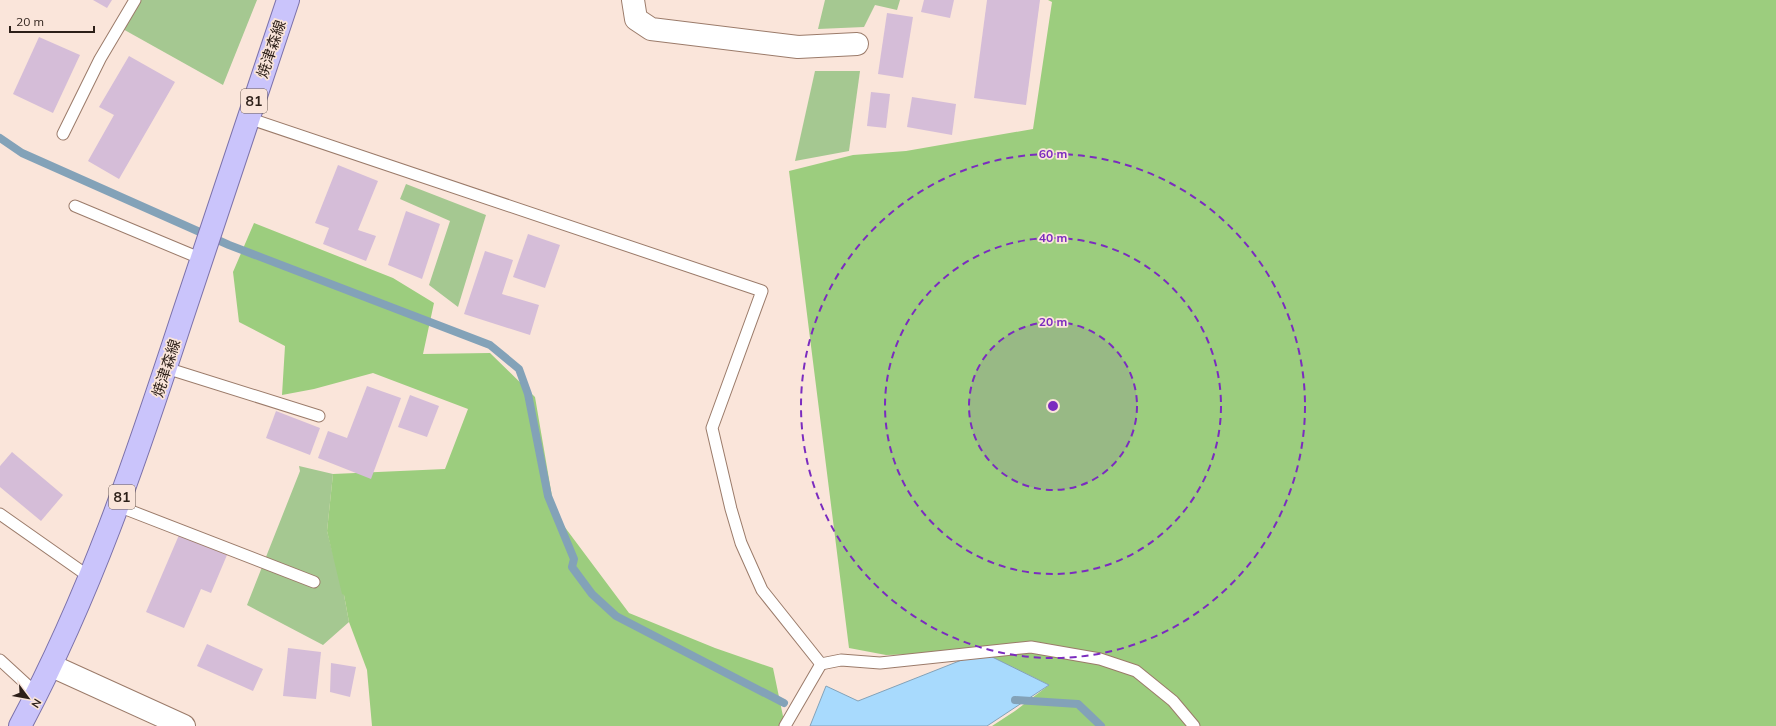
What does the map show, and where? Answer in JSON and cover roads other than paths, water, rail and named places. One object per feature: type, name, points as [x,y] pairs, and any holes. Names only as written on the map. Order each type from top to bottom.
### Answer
[{"type":"main road","name":"焼津森線","points":[[20,726],[52,666],[91,578],[118,506],[166,368],[288,0]]},
{"type":"street","points":[[633,0],[636,19],[651,29],[798,47],[857,44]]},
{"type":"street","points":[[52,666],[184,726]]},
{"type":"lane","points":[[62,134],[100,59],[135,0]]},
{"type":"lane","points":[[248,118],[762,291],[712,428],[739,536],[762,590],[821,664]]},
{"type":"lane","points":[[75,206],[202,259]]},
{"type":"lane","points":[[166,368],[318,416]]},
{"type":"lane","points":[[118,506],[314,582]]},
{"type":"lane","points":[[0,514],[91,578]]},
{"type":"lane","points":[[785,726],[821,664],[842,660],[880,663],[1031,647],[1100,658],[1136,671],[1173,701],[1194,726]]},
{"type":"lane","points":[[0,660],[37,694]]},
{"type":"water","points":[[982,652],[1049,685],[987,726],[810,726],[826,686],[858,701]]},
{"type":"waterway","points":[[0,138],[22,153],[229,245],[490,345],[519,369],[528,394],[548,496],[574,559],[572,567],[592,594],[616,616],[784,703]]},
{"type":"waterway","points":[[1015,700],[1078,704],[1101,726]]}]
